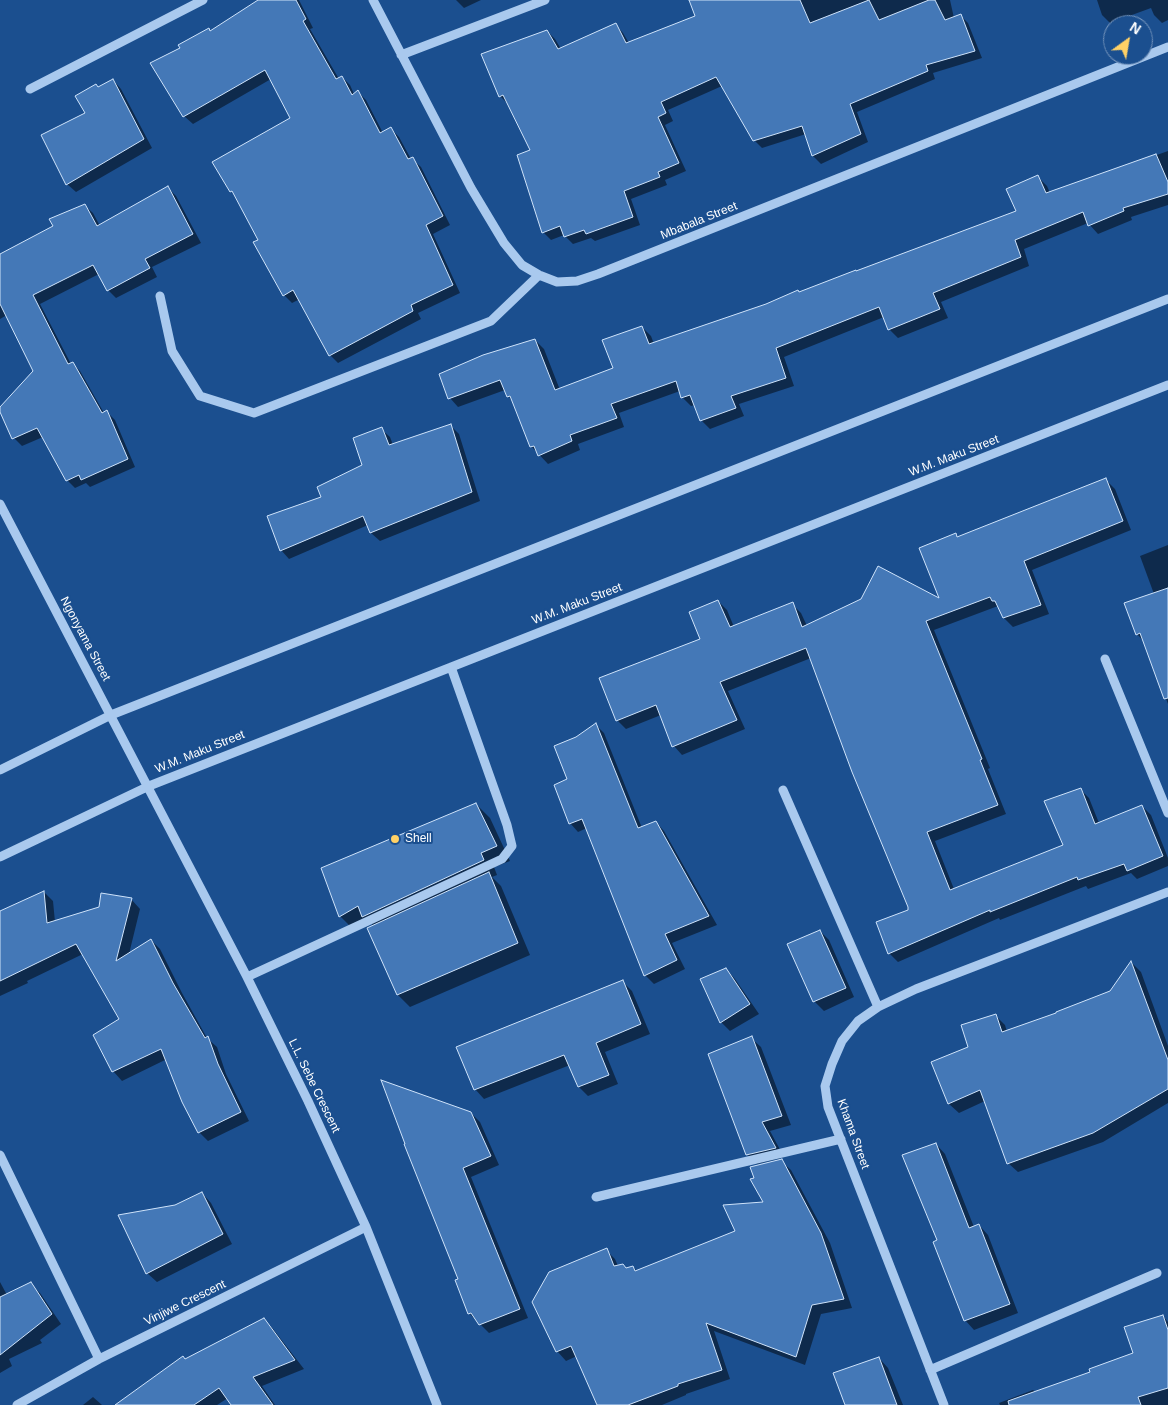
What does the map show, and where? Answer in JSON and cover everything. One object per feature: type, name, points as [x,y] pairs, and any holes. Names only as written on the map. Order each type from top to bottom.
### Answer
[{"type":"street","points":[[30,89],[203,0]]},
{"type":"street","name":"Mbabala Street","points":[[373,0],[471,188],[504,243],[522,265],[539,275],[557,282],[577,282],[598,274],[1168,46]]},
{"type":"street","points":[[401,55],[545,0]]},
{"type":"street","points":[[160,296],[172,351],[200,396],[254,413],[491,321],[539,275]]},
{"type":"street","points":[[0,770],[111,715],[1168,299]]},
{"type":"street","name":"W.M. Maku Street","points":[[0,857],[148,786],[1168,385]]},
{"type":"street","name":"Ngonyama Street","points":[[0,504],[148,786]]},
{"type":"street","points":[[1105,659],[1168,813]]},
{"type":"street","points":[[247,977],[502,859],[512,846],[507,825],[451,667]]},
{"type":"street","name":"L.L. Sebe Crescent","points":[[148,786],[247,977],[308,1101],[366,1227],[437,1405]]},
{"type":"street","points":[[783,790],[878,1007]]},
{"type":"street","name":"Khama Street","points":[[944,1405],[828,1107],[825,1086],[842,1041],[858,1021],[878,1007],[916,989],[1168,892]]},
{"type":"street","points":[[596,1197],[841,1139]]},
{"type":"street","points":[[0,1155],[99,1359]]},
{"type":"street","name":"Vinjiwe Crescent","points":[[17,1405],[99,1359],[366,1227]]},
{"type":"street","points":[[930,1370],[1157,1273]]},
{"type":"building","points":[[258,0],[296,0],[306,19],[303,21],[336,79],[342,76],[352,95],[358,90],[380,133],[391,127],[408,159],[413,157],[443,216],[426,225],[453,285],[411,305],[413,311],[329,356],[293,290],[283,296],[253,242],[258,240],[232,191],[230,192],[212,162],[290,118],[265,70],[183,117],[150,63],[180,48],[178,45],[209,28],[210,31]]},
{"type":"building","points":[[689,0],[800,0],[810,23],[869,0],[879,20],[929,0],[935,0],[945,20],[961,14],[975,51],[926,65],[928,71],[850,104],[861,134],[812,156],[802,126],[753,141],[716,77],[661,102],[666,113],[658,117],[679,163],[658,172],[660,177],[624,191],[633,217],[586,234],[584,230],[564,237],[560,226],[542,233],[517,155],[530,150],[503,95],[499,97],[481,54],[547,30],[558,49],[616,23],[626,43],[695,16]]},
{"type":"building","points":[[113,79],[144,139],[66,185],[41,135],[85,113],[75,96],[96,84],[98,87]]},
{"type":"building","points":[[1156,154],[1168,182],[1168,194],[1123,208],[1124,211],[1088,226],[1083,212],[1015,240],[1021,257],[933,293],[940,309],[888,330],[879,307],[776,348],[786,378],[731,396],[736,408],[700,421],[690,395],[681,398],[676,381],[611,404],[617,418],[570,435],[572,441],[538,456],[534,446],[530,447],[510,396],[507,397],[500,380],[448,399],[439,374],[483,355],[535,339],[555,390],[613,368],[602,340],[642,326],[649,344],[766,304],[798,290],[799,292],[1016,211],[1006,189],[1038,175],[1046,193]]},
{"type":"building","points":[[168,186],[193,234],[145,259],[150,268],[107,291],[93,265],[33,295],[68,364],[73,362],[102,413],[107,410],[128,459],[81,480],[79,475],[66,481],[37,428],[12,439],[0,412],[0,407],[33,371],[0,304],[0,254],[53,226],[49,219],[85,204],[97,226]]},
{"type":"building","points":[[451,424],[472,492],[370,533],[363,516],[280,551],[267,516],[321,497],[317,487],[362,465],[353,438],[382,427],[389,445]]},
{"type":"building","points":[[1106,478],[1123,521],[1024,561],[1041,605],[1003,618],[995,601],[992,601],[990,597],[926,621],[982,759],[980,760],[998,805],[927,832],[950,890],[1063,845],[1044,801],[1081,788],[1095,824],[1142,805],[1163,856],[1127,871],[1124,864],[1078,880],[1077,877],[990,912],[990,910],[888,954],[876,922],[908,910],[908,907],[852,772],[806,648],[720,682],[737,720],[672,747],[656,705],[616,721],[599,678],[700,639],[689,612],[718,600],[730,627],[793,602],[802,627],[861,599],[878,566],[939,598],[919,548],[956,533],[957,537]]},
{"type":"building","points":[[1168,588],[1168,698],[1164,699],[1140,633],[1136,635],[1124,603]]},
{"type":"building","points":[[596,723],[638,828],[656,821],[709,916],[665,934],[677,960],[644,976],[582,819],[569,824],[554,785],[567,779],[554,746],[576,737]]},
{"type":"building","points":[[476,803],[497,846],[481,853],[484,860],[362,917],[358,906],[339,917],[321,868]]},
{"type":"building","points":[[489,872],[518,943],[397,995],[367,928]]},
{"type":"building","points":[[44,891],[47,923],[99,907],[101,893],[132,898],[116,961],[151,939],[173,983],[205,1038],[208,1036],[218,1064],[241,1112],[198,1133],[182,1102],[161,1049],[112,1072],[93,1035],[119,1019],[76,944],[0,981],[0,911]]},
{"type":"building","points":[[820,930],[846,988],[813,1002],[787,944]]},
{"type":"building","points":[[1131,961],[1168,1060],[1168,1089],[1093,1133],[1007,1164],[980,1090],[948,1104],[931,1062],[968,1047],[961,1025],[996,1014],[1002,1032],[1056,1013],[1110,991]]},
{"type":"building","points":[[726,968],[750,1004],[720,1023],[700,979]]},
{"type":"building","points":[[623,980],[641,1024],[596,1043],[609,1075],[578,1087],[564,1055],[474,1090],[456,1047]]},
{"type":"building","points":[[752,1036],[782,1116],[762,1122],[776,1148],[746,1155],[708,1054]]},
{"type":"building","points":[[381,1080],[471,1112],[491,1156],[463,1168],[520,1309],[479,1325],[471,1313],[468,1314],[455,1280],[458,1279],[404,1144]]},
{"type":"building","points":[[936,1143],[969,1228],[979,1224],[1010,1304],[964,1321],[933,1242],[937,1240],[902,1155]]},
{"type":"building","points":[[782,1159],[821,1233],[844,1299],[812,1305],[796,1357],[706,1323],[722,1370],[678,1384],[678,1386],[628,1405],[597,1405],[571,1346],[556,1352],[532,1302],[549,1272],[607,1248],[614,1266],[623,1264],[626,1268],[633,1266],[635,1271],[735,1231],[723,1205],[763,1202],[750,1179],[754,1178],[750,1167]]},
{"type":"building","points":[[202,1192],[223,1234],[146,1274],[118,1215],[175,1205]]},
{"type":"building","points":[[31,1282],[52,1314],[0,1355],[0,1297]]},
{"type":"building","points":[[1163,1315],[1168,1330],[1168,1388],[1138,1397],[1141,1405],[1009,1405],[1008,1401],[1090,1372],[1089,1369],[1133,1353],[1124,1327]]},
{"type":"building","points":[[264,1318],[295,1360],[253,1377],[273,1405],[231,1405],[219,1388],[194,1405],[115,1405],[183,1356],[185,1359]]},
{"type":"building","points":[[879,1357],[897,1405],[845,1405],[833,1373]]},
{"type":"place","name":"Shell","points":[[395,839]]}]
